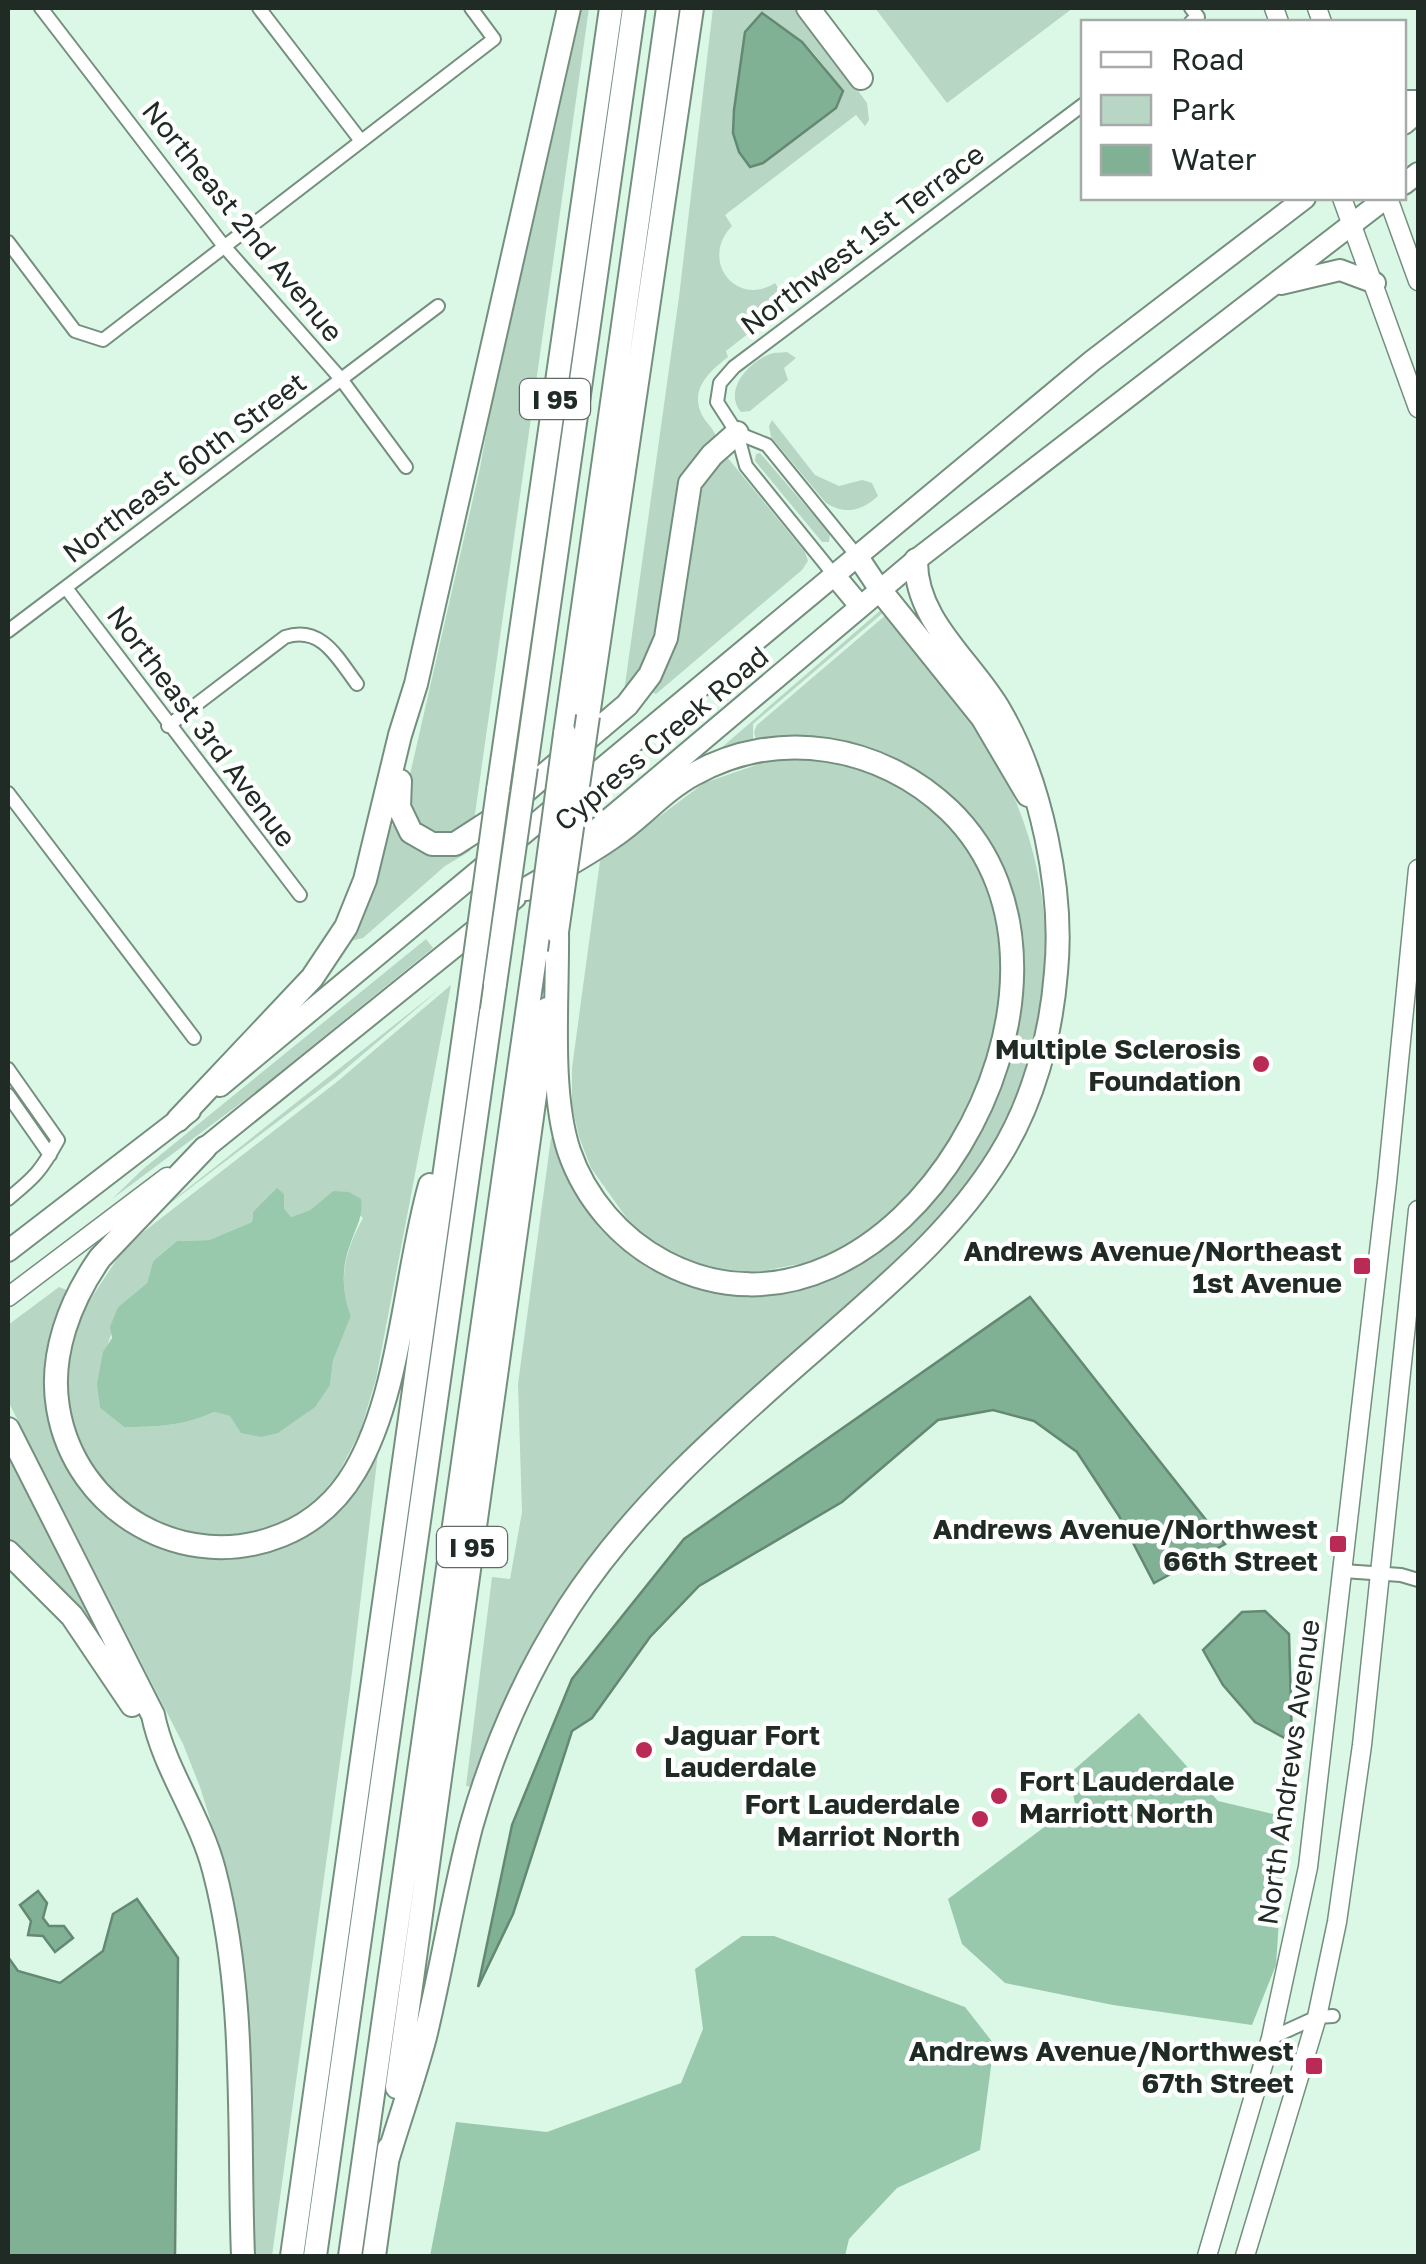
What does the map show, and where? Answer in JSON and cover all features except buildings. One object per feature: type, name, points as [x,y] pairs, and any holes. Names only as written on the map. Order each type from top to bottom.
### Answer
[{"type":"highway","points":[[569,8],[416,684],[398,807],[406,826],[417,836],[432,844],[448,845],[463,840],[626,706],[643,686],[666,638],[690,483],[705,462],[737,433]]},
{"type":"highway","name":"I 95","points":[[292,2256],[611,8]]},
{"type":"highway","points":[[315,2256],[634,8]]},
{"type":"highway","points":[[350,2256],[668,8]]},
{"type":"highway","name":"I 95","points":[[374,2256],[557,932],[692,8]]},
{"type":"highway","points":[[808,8],[861,78]]},
{"type":"highway","points":[[387,2162],[425,2036],[464,1856],[487,1774],[518,1699],[555,1630],[600,1561],[656,1494],[930,1245],[970,1200],[1014,1131],[1043,1052],[1056,971],[1055,890],[1028,766],[1008,725],[922,600],[916,560]]},
{"type":"highway","points":[[880,590],[982,717],[1037,810]]},
{"type":"highway","points":[[178,1120],[306,986],[346,927],[365,880],[416,684]]},
{"type":"highway","points":[[526,889],[615,836],[680,782],[717,763],[795,746],[845,752],[883,765],[917,784],[956,816],[977,842],[994,872],[1007,908],[1015,964],[1012,1006],[995,1069],[970,1127],[945,1167],[900,1219],[866,1248],[834,1267],[794,1280],[733,1284],[692,1274],[641,1248],[600,1209],[574,1166],[558,1101],[557,932]]},
{"type":"highway","points":[[205,1148],[87,1276],[67,1320],[56,1383],[68,1444],[85,1476],[104,1500],[131,1522],[163,1538],[218,1548],[256,1544],[307,1523],[334,1501],[355,1472],[386,1390],[419,1224],[454,1105]]},
{"type":"highway","points":[[8,1429],[153,1715],[158,1739],[207,1847],[226,1929],[236,2024],[243,2256]]},
{"type":"highway","points":[[8,1552],[81,1626],[142,1722],[158,1739]]},
{"type":"main road","name":"Cypress Creek Road","points":[[8,1250],[360,973],[1104,352],[1303,200]]},
{"type":"main road","points":[[1343,200],[1418,408]]},
{"type":"main road","name":"Cypress Creek Road","points":[[8,1297],[205,1148],[526,889],[916,560],[1384,200]]},
{"type":"main road","points":[[1388,200],[1418,281]]},
{"type":"main road","points":[[1269,288],[1340,270],[1375,283]]},
{"type":"main road","points":[[858,557],[880,590]]},
{"type":"main road","points":[[835,576],[860,606]]},
{"type":"main road","name":"North Andrews Avenue","points":[[1207,2256],[1271,2038],[1308,1868],[1387,1182],[1418,868]]},
{"type":"main road","points":[[1245,2256],[1325,2017],[1380,1574],[1418,1210]]},
{"type":"street","name":"Northeast 2nd Avenue","points":[[41,8],[223,245],[341,379],[406,467]]},
{"type":"street","points":[[260,8],[361,141]]},
{"type":"street","points":[[8,242],[74,331],[103,340],[494,39],[471,8]]},
{"type":"street","name":"Northwest 1st Terrace","points":[[835,576],[746,466],[737,433],[718,402],[718,389],[729,371],[1081,106]]},
{"type":"street","name":"Northeast 60th Street","points":[[8,631],[438,306]]},
{"type":"street","points":[[737,433],[767,445],[858,557]]},
{"type":"street","name":"Northeast 3rd Avenue","points":[[66,588],[300,895]]},
{"type":"street","points":[[168,726],[285,637],[306,633],[325,642],[357,684]]},
{"type":"street","points":[[8,794],[194,1038]]},
{"type":"street","points":[[8,1070],[58,1140],[37,1176],[8,1199]]},
{"type":"street","points":[[8,1095],[50,1156]]},
{"type":"street","points":[[1343,1571],[1418,1580]]},
{"type":"street","points":[[1271,2038],[1325,2017]]},
{"type":"green space","points":[[577,8],[589,8],[474,821],[438,834],[422,827],[406,792],[480,468],[507,319]]},
{"type":"green space","points":[[713,8],[798,8],[867,103],[869,120],[865,126],[856,115],[725,215],[732,226],[719,253],[726,277],[747,289],[775,283],[782,294],[763,308],[749,333],[726,351],[728,357],[708,375],[700,389],[702,415],[716,437],[680,480],[655,642],[624,692],[679,297]],"holes":[[[776,25],[813,53],[843,91],[835,108],[763,163],[751,167]]]},
{"type":"green space","points":[[875,8],[1073,8],[947,103]]},
{"type":"green space","points":[[787,352],[796,358],[784,368],[788,380],[750,411],[741,412],[735,395],[746,370],[770,354]]},
{"type":"green space","points":[[772,420],[815,475],[839,486],[862,480],[872,483],[878,496],[853,510],[826,503],[771,437]]},
{"type":"green space","points":[[760,453],[830,534],[829,542],[822,542],[755,461]]},
{"type":"green space","points":[[722,457],[727,457],[805,552],[808,561],[656,694],[652,692],[672,653],[679,626],[697,491]]},
{"type":"green space","points":[[882,609],[884,612],[753,724],[753,745],[724,753],[721,748]]},
{"type":"green space","points":[[887,614],[984,740],[1018,808],[1035,859],[1044,912],[1046,966],[1040,1020],[1027,1072],[1007,1122],[980,1169],[929,1231],[668,1467],[598,1545],[523,1661],[501,1707],[472,1787],[466,1786],[492,1577],[510,1579],[522,1512],[518,1384],[551,1138],[557,1140],[648,1255],[674,1277],[738,1292],[800,1286],[858,1262],[909,1220],[994,1079],[1011,1043],[1020,1005],[1023,966],[1019,928],[993,856],[971,824],[944,796],[908,770],[757,744],[757,725]]},
{"type":"green space","points":[[782,755],[856,763],[930,803],[985,871],[1007,957],[990,1057],[943,1155],[893,1214],[832,1258],[746,1274],[717,1270],[658,1248],[633,1227],[591,1168],[579,1137],[572,1106],[572,1068],[600,861],[704,783],[759,764],[759,758]]},
{"type":"green space","points":[[394,825],[400,834],[462,852],[471,847],[470,851],[445,866],[363,938],[346,942],[388,826]]},
{"type":"green space","points":[[426,939],[433,948],[253,1094],[112,1199],[143,1169]]},
{"type":"green space","points":[[451,985],[376,1379],[360,1432],[338,1474],[311,1507],[285,1525],[225,1540],[164,1529],[111,1495],[79,1447],[65,1389],[66,1358],[84,1298],[90,1300],[119,1256],[142,1233],[338,1081]],"holes":[[[333,1191],[363,1218],[345,1266],[344,1291],[351,1316],[333,1361],[330,1385],[230,1416],[214,1412],[159,1426],[124,1427],[100,1408],[102,1369],[118,1307],[147,1283],[153,1261],[177,1241],[209,1240],[252,1222],[253,1212],[265,1202],[284,1208],[291,1217],[310,1210]]]},
{"type":"green space","points":[[441,988],[335,1078],[139,1227]]},
{"type":"green space","points":[[59,1287],[72,1292],[49,1375],[95,1501],[238,1553],[358,1487],[378,1453],[350,1689],[272,2256],[253,2256],[247,1988],[226,1870],[183,1744],[8,1401],[8,1325]]},
{"type":"green space","points":[[8,1451],[108,1650],[8,1543]]},
{"type":"shaded area","points":[[277,1188],[284,1194],[284,1208],[291,1217],[310,1210],[333,1191],[349,1192],[361,1199],[360,1217],[344,1272],[351,1316],[333,1361],[330,1385],[315,1407],[278,1433],[261,1437],[241,1433],[230,1416],[214,1412],[170,1425],[124,1427],[100,1408],[97,1384],[118,1307],[147,1283],[153,1261],[177,1241],[209,1240],[252,1222],[253,1212]]},
{"type":"shaded area","points":[[1139,1713],[1218,1801],[1286,1817],[1276,1965],[1252,2025],[1113,2005],[1005,1983],[962,1944],[948,1899],[1075,1804],[1069,1774]]},
{"type":"shaded area","points":[[742,1936],[774,1936],[965,2007],[994,2044],[980,2150],[897,2188],[849,2239],[845,2256],[430,2256],[456,2122],[547,2132],[681,2083],[703,2029],[695,1969]]},
{"type":"water","points":[[762,13],[802,42],[843,91],[836,108],[763,163],[750,167],[739,152],[733,133],[734,110],[745,32]]},
{"type":"water","points":[[1030,1297],[1225,1544],[1154,1583],[1119,1516],[1077,1452],[1034,1421],[993,1410],[938,1420],[842,1502],[699,1586],[650,1637],[592,1718],[572,1731],[513,1914],[478,1987],[512,1825],[572,1679],[684,1539]]},
{"type":"water","points":[[1265,1611],[1289,1634],[1292,1742],[1255,1722],[1223,1685],[1203,1650],[1242,1612]]},
{"type":"water","points":[[38,1891],[47,1903],[43,1918],[49,1926],[64,1926],[73,1938],[55,1952],[43,1936],[28,1935],[31,1921],[20,1905]]},
{"type":"water","points":[[137,1899],[178,1958],[175,2256],[8,2256],[8,1957],[18,1971],[60,1983],[103,1951],[113,1914]]},
{"type":"place","name":"Multiple Sclerosis Foundation","points":[[1261,1064]]},
{"type":"place","name":"Andrews Avenue/Northeast 1st Avenue","points":[[1362,1266]]},
{"type":"place","name":"Andrews Avenue/Northwest 66th Street","points":[[1338,1544]]},
{"type":"place","name":"Jaguar Fort Lauderdale","points":[[644,1750]]},
{"type":"place","name":"Fort Lauderdale Marriott North","points":[[999,1796]]},
{"type":"place","name":"Fort Lauderdale Marriot North","points":[[980,1819]]},
{"type":"place","name":"Andrews Avenue/Northwest 67th Street","points":[[1314,2066]]}]
